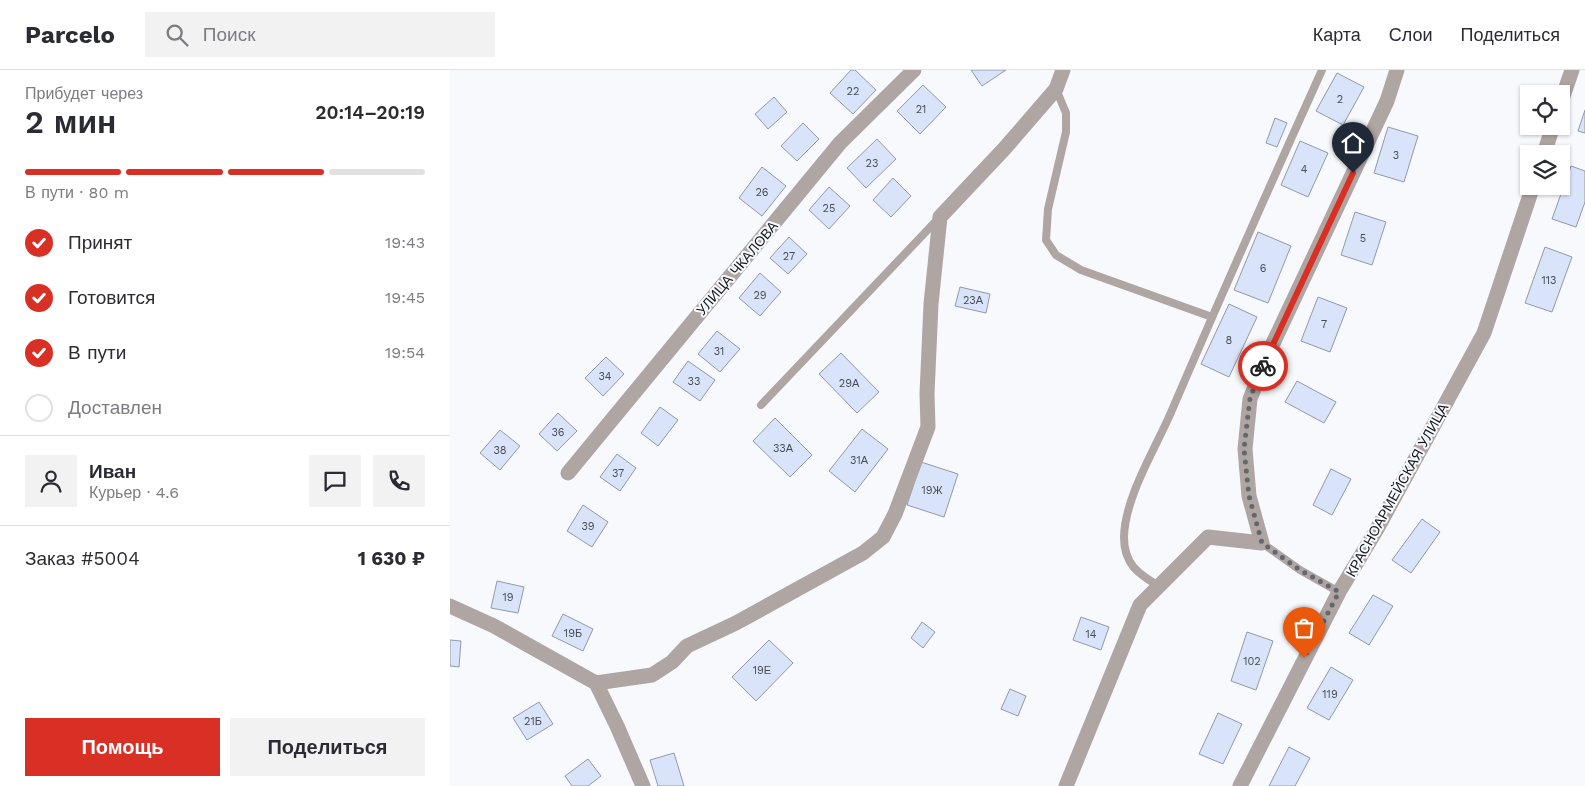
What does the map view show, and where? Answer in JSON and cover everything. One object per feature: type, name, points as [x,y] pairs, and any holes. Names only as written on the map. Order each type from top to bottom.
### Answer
[{"type":"street","name":"УЛИЦА ЧКАЛОВА","points":[[568,473],[840,143],[914,70]]},
{"type":"street","points":[[596,683],[652,675],[672,662],[687,646],[736,623],[863,553],[883,537],[896,514],[928,426],[927,394],[931,304],[940,217],[1056,89],[1063,70]]},
{"type":"street","points":[[1066,786],[1140,605],[1208,537],[1262,543],[1249,496],[1244,449],[1250,398],[1268,354],[1387,101],[1397,70]]},
{"type":"street","points":[[1567,85],[1572,70]]},
{"type":"street","name":"КРАСНОАРМЕЙСКАЯ УЛИЦА","points":[[1240,786],[1339,592],[1377,530],[1484,333],[1530,195]]},
{"type":"street","points":[[450,606],[494,626],[596,683],[643,786]]},
{"type":"lane","points":[[1159,586],[1141,576],[1131,565],[1125,551],[1124,536],[1131,500],[1162,433],[1263,198],[1322,70]]},
{"type":"lane","points":[[1056,89],[1066,113],[1066,132],[1048,208],[1046,240],[1056,255],[1081,270],[1212,317]]},
{"type":"lane","points":[[761,405],[940,217]]},
{"type":"lane","points":[[1262,543],[1300,570],[1339,592]]},
{"type":"building","points":[[851,70],[855,70],[876,90],[853,114],[830,93]]},
{"type":"building","points":[[971,70],[1006,70],[982,86]]},
{"type":"building","points":[[1337,73],[1364,87],[1343,125],[1316,111]]},
{"type":"building","points":[[923,85],[946,107],[920,134],[897,111]]},
{"type":"building","points":[[774,97],[787,112],[768,129],[755,114]]},
{"type":"building","points":[[1585,110],[1585,133],[1578,131]]},
{"type":"building","points":[[1275,118],[1287,123],[1277,147],[1266,143]]},
{"type":"building","points":[[803,123],[819,139],[797,161],[781,146]]},
{"type":"building","points":[[1388,127],[1418,136],[1404,182],[1374,173]]},
{"type":"building","points":[[877,139],[896,159],[866,188],[847,168]]},
{"type":"building","points":[[1300,141],[1328,153],[1308,197],[1281,185]]},
{"type":"building","points":[[1571,166],[1585,171],[1585,202],[1576,227],[1552,219],[1561,195],[1570,195]]},
{"type":"building","points":[[762,167],[786,186],[762,216],[739,198]]},
{"type":"building","points":[[893,178],[911,196],[891,217],[873,200]]},
{"type":"building","points":[[829,187],[850,206],[829,229],[809,210]]},
{"type":"building","points":[[1355,212],[1386,222],[1372,265],[1341,255]]},
{"type":"building","points":[[1258,232],[1291,246],[1268,303],[1234,290]]},
{"type":"building","points":[[789,237],[807,254],[788,274],[770,258]]},
{"type":"building","points":[[1545,247],[1572,257],[1552,312],[1525,303]]},
{"type":"building","points":[[760,273],[781,292],[760,316],[739,298]]},
{"type":"building","points":[[960,287],[990,294],[986,313],[955,306]]},
{"type":"building","points":[[1318,297],[1347,308],[1330,352],[1301,341]]},
{"type":"building","points":[[1229,304],[1257,317],[1229,377],[1201,364]]},
{"type":"building","points":[[717,331],[740,349],[720,372],[698,354]]},
{"type":"building","points":[[841,353],[879,392],[857,413],[819,374]]},
{"type":"building","points":[[606,357],[624,374],[603,396],[585,378]]},
{"type":"building","points":[[688,361],[715,380],[700,401],[673,382]]},
{"type":"building","points":[[1297,381],[1336,402],[1324,423],[1285,402]]},
{"type":"building","points":[[660,407],[678,420],[658,446],[641,433]]},
{"type":"building","points":[[558,413],[577,431],[557,451],[539,434]]},
{"type":"building","points":[[775,418],[812,455],[790,477],[753,441]]},
{"type":"building","points":[[862,429],[888,449],[855,492],[829,471]]},
{"type":"building","points":[[500,430],[520,446],[500,470],[480,453]]},
{"type":"building","points":[[617,454],[636,468],[620,491],[600,477]]},
{"type":"building","points":[[921,462],[958,474],[944,517],[907,505]]},
{"type":"building","points":[[1331,469],[1351,479],[1332,515],[1313,505]]},
{"type":"building","points":[[583,505],[608,522],[592,547],[567,531]]},
{"type":"building","points":[[1422,519],[1440,532],[1411,573],[1392,560]]},
{"type":"building","points":[[497,581],[524,587],[518,613],[491,608]]},
{"type":"building","points":[[1373,595],[1393,606],[1369,645],[1349,633]]},
{"type":"building","points":[[563,614],[593,629],[583,651],[552,636]]},
{"type":"building","points":[[1081,617],[1109,627],[1101,650],[1073,640]]},
{"type":"building","points":[[922,622],[935,632],[923,648],[911,638]]},
{"type":"building","points":[[1247,632],[1273,641],[1256,690],[1231,681]]},
{"type":"building","points":[[450,640],[461,641],[459,667],[450,666]]},
{"type":"building","points":[[769,640],[793,663],[756,701],[732,677]]},
{"type":"building","points":[[1331,667],[1353,680],[1329,720],[1307,708]]},
{"type":"building","points":[[1010,689],[1026,696],[1018,716],[1001,709]]},
{"type":"building","points":[[539,702],[553,724],[527,740],[513,718]]},
{"type":"building","points":[[1218,713],[1242,724],[1223,764],[1199,754]]},
{"type":"building","points":[[1289,747],[1310,758],[1295,786],[1269,786]]},
{"type":"building","points":[[674,753],[684,786],[658,786],[650,760]]},
{"type":"building","points":[[588,759],[601,776],[588,786],[572,786],[565,776]]},
{"type":"way so far","points":[[1263,366],[1250,398],[1244,449],[1249,496],[1262,543],[1300,570],[1339,592],[1304,658]]},
{"type":"route","points":[[1263,366],[1353,173]]}]
